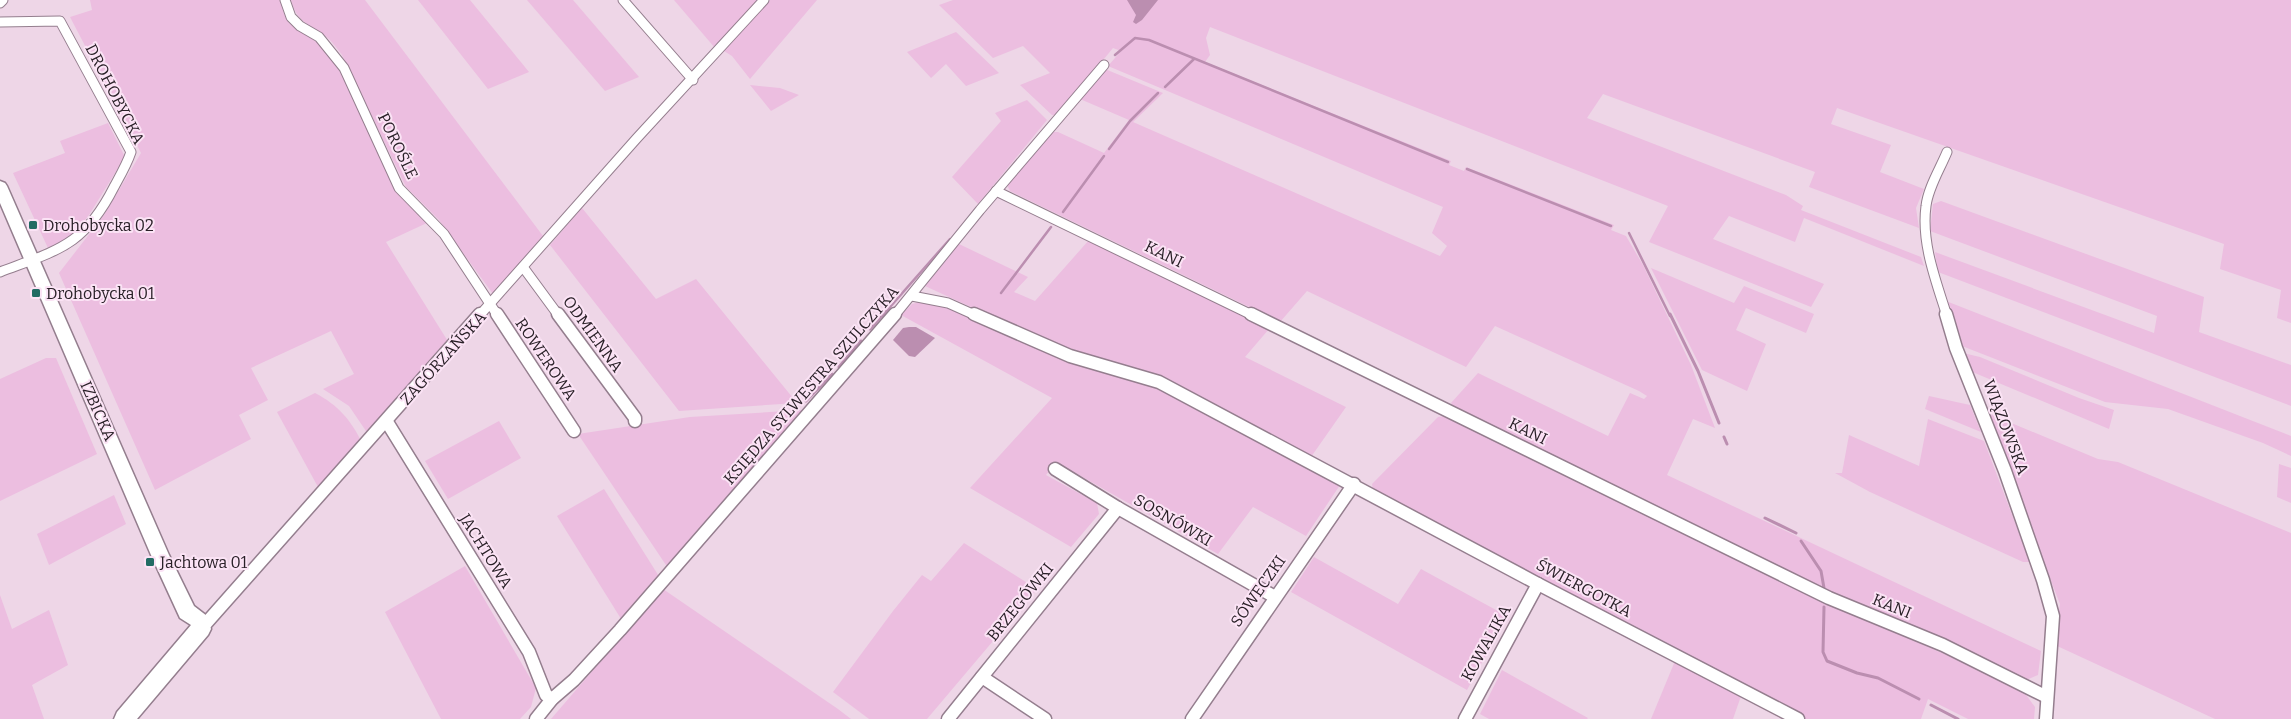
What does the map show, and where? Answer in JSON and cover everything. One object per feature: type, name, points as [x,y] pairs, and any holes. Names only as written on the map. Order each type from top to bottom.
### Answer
[{"type":"street","points":[[0,3],[3,0]]},
{"type":"street","name":"POROŚLE","points":[[285,0],[291,17],[300,26],[319,37],[344,68],[400,188],[444,234],[490,306]]},
{"type":"street","points":[[623,0],[693,80]]},
{"type":"street","name":"ZAGÓRZAŃSKA","points":[[124,719],[637,138],[693,80],[764,0]]},
{"type":"street","name":"DROHOBYCKA","points":[[0,22],[60,21],[131,152],[129,160],[89,227],[67,244],[32,259]]},
{"type":"street","name":"KSIĘDZA SYLWESTRA SZULCZYKA","points":[[536,719],[552,699],[574,680],[620,630],[912,296],[996,191],[1104,66]]},
{"type":"street","name":"WIĄZOWSKA","points":[[1947,152],[1932,186],[1926,206],[1927,248],[1956,348],[2005,471],[2043,580],[2053,616],[2046,719]]},
{"type":"street","name":"IZBICKA","points":[[0,186],[162,560],[187,612],[199,619],[201,630]]},
{"type":"street","name":"KANI","points":[[996,191],[1438,405],[1829,598],[1943,645],[2047,697]]},
{"type":"street","points":[[0,272],[32,259]]},
{"type":"street","name":"ODMIENNA","points":[[523,267],[635,418],[635,421]]},
{"type":"street","name":"ŚWIERGOTKA","points":[[912,296],[948,302],[1070,356],[1117,368],[1159,382],[1354,484],[1538,584],[1798,719]]},
{"type":"street","name":"ROWEROWA","points":[[490,306],[574,431]]},
{"type":"street","name":"JACHTOWA","points":[[386,422],[529,652],[546,695],[552,699]]},
{"type":"street","name":"SOSNÓWKI","points":[[1056,470],[1118,508],[1275,597]]},
{"type":"street","name":"SÓWECZKI","points":[[1192,719],[1354,484]]},
{"type":"street","name":"BRZEGÓWKI","points":[[948,719],[1118,508]]},
{"type":"street","name":"KOWALIKA","points":[[1465,719],[1538,584]]},
{"type":"street","points":[[982,677],[1045,719]]},
{"type":"shaded area","points":[[90,0],[280,0],[289,23],[318,43],[340,70],[395,189],[429,222],[386,242],[449,343],[368,434],[349,406],[323,389],[354,374],[331,331],[251,368],[268,400],[239,415],[251,439],[155,490],[59,273],[104,215],[141,153],[70,17],[92,10]]},
{"type":"shaded area","points":[[291,0],[365,0],[543,236],[493,294],[439,220],[406,187],[342,55],[329,39],[302,20]]},
{"type":"shaded area","points":[[418,0],[470,0],[529,72],[488,89]]},
{"type":"shaded area","points":[[527,0],[573,0],[639,77],[605,91]]},
{"type":"shaded area","points":[[674,0],[757,0],[715,48]]},
{"type":"shaded area","points":[[770,0],[817,0],[750,79],[732,56],[724,51]]},
{"type":"shaded area","points":[[953,0],[2291,0],[2291,323],[2277,318],[2281,290],[2220,269],[2224,244],[1837,108],[1831,124],[1891,145],[1880,172],[1924,189],[1916,208],[1919,228],[1809,187],[1815,172],[1603,94],[1587,118],[1786,195],[1803,206],[1801,210],[1921,257],[1924,266],[1804,218],[1795,242],[1729,216],[1713,239],[1824,284],[1811,307],[1649,242],[1668,206],[1210,27],[1206,38],[1210,55],[1205,62],[1451,161],[1449,165],[1464,171],[1466,167],[1614,225],[1611,230],[1626,236],[1643,265],[1691,365],[1715,428],[1693,419],[1667,475],[2041,651],[2038,675],[2026,680],[1964,649],[1833,593],[1454,408],[1451,403],[1478,373],[1608,436],[1630,393],[1644,399],[1647,396],[1639,391],[1495,326],[1466,367],[1307,291],[1280,322],[1010,191],[1007,185],[1051,132],[1058,132],[1104,153],[1129,120],[1080,99],[1105,69],[1163,93],[1133,122],[1440,256],[1447,246],[1432,233],[1443,207],[1108,66],[1121,51],[1113,48],[1058,115],[1052,115],[1020,85],[1050,73],[1023,46],[993,58],[939,5]]},
{"type":"shaded area","points":[[1127,0],[1158,0],[1142,20],[1136,24],[1133,22],[1136,15]]},
{"type":"shaded area","points":[[956,32],[999,73],[966,86],[946,64],[931,78],[907,52]]},
{"type":"shaded area","points":[[750,85],[780,88],[799,95],[771,111]]},
{"type":"shaded area","points":[[1027,100],[1047,120],[978,204],[952,177],[1001,121],[995,113]]},
{"type":"shaded area","points":[[108,123],[125,157],[89,215],[71,238],[48,248],[13,173],[65,153],[60,141]]},
{"type":"shaded area","points":[[1941,201],[2204,297],[2199,332],[2291,365],[2291,406],[1938,272],[1935,252],[2154,333],[2157,316],[1930,231],[1933,204]]},
{"type":"shaded area","points":[[582,208],[656,299],[696,279],[797,403],[679,411],[550,245]]},
{"type":"shaded area","points":[[1089,240],[1269,329],[1245,357],[1346,407],[1311,457],[1092,358],[1041,339],[925,286],[959,244],[1028,277],[1014,292],[1035,301]]},
{"type":"shaded area","points":[[1651,268],[1734,303],[1744,286],[1814,314],[1806,333],[1746,308],[1736,330],[1766,344],[1747,391],[1702,370]]},
{"type":"shaded area","points":[[923,301],[949,306],[1132,375],[1342,482],[1306,536],[1253,507],[1218,554],[1056,462],[1046,475],[1097,503],[1099,514],[1071,547],[970,488],[1052,398],[901,315],[912,304]]},
{"type":"shaded area","points":[[1946,301],[2291,436],[2291,456],[2263,443],[2168,409],[2105,402],[1962,346]]},
{"type":"shaded area","points":[[916,327],[935,338],[915,357],[909,356],[893,340],[903,328]]},
{"type":"shaded area","points":[[1963,353],[1980,357],[2079,398],[2114,410],[2109,429],[1970,371]]},
{"type":"shaded area","points":[[46,358],[56,358],[97,454],[0,501],[0,379]]},
{"type":"shaded area","points":[[315,393],[343,414],[362,443],[318,487],[277,412]]},
{"type":"shaded area","points":[[1929,396],[1970,405],[1981,432],[1925,409]]},
{"type":"shaded area","points":[[802,410],[805,413],[668,568],[578,434],[690,417]]},
{"type":"shaded area","points":[[1985,412],[2098,459],[2118,462],[2291,533],[2291,719],[2215,719],[2055,645],[2060,604]]},
{"type":"shaded area","points":[[1445,416],[1815,598],[1956,659],[2024,692],[2035,707],[2034,719],[1968,719],[1928,699],[1921,719],[1806,719],[1373,490],[1372,484],[1438,417]]},
{"type":"shaded area","points":[[1928,419],[1984,441],[2030,562],[2023,562],[1870,492],[1835,473],[1842,473],[1849,435],[1919,466]]},
{"type":"shaded area","points":[[499,421],[521,458],[448,499],[425,461]]},
{"type":"shaded area","points":[[2279,464],[2291,468],[2291,503],[2277,497]]},
{"type":"shaded area","points":[[604,489],[660,578],[623,622],[557,516]]},
{"type":"shaded area","points":[[114,495],[126,524],[49,565],[37,534]]},
{"type":"shaded area","points":[[964,543],[1037,589],[927,719],[869,719],[833,692],[922,575],[931,581]]},
{"type":"shaded area","points":[[1314,557],[1398,604],[1421,569],[1507,616],[1467,690],[1291,592]]},
{"type":"shaded area","points":[[465,566],[536,688],[531,707],[520,719],[441,719],[385,612]]},
{"type":"shaded area","points":[[663,589],[838,709],[851,719],[551,719]]},
{"type":"shaded area","points":[[0,595],[12,629],[49,610],[68,665],[32,685],[44,719],[0,719]]},
{"type":"shaded area","points":[[1675,661],[1741,696],[1733,719],[1651,719]]},
{"type":"shaded area","points":[[1502,670],[1588,718],[1489,719],[1480,714]]},
{"type":"waterway","points":[[1115,55],[1135,38],[1149,40],[1448,162]]},
{"type":"waterway","points":[[1165,87],[1194,59]]},
{"type":"waterway","points":[[1109,149],[1130,121],[1158,93]]},
{"type":"waterway","points":[[1063,212],[1104,156]]},
{"type":"waterway","points":[[1467,169],[1611,226]]},
{"type":"waterway","points":[[1001,293],[1051,227]]},
{"type":"waterway","points":[[1629,233],[1670,316]]},
{"type":"waterway","points":[[882,316],[950,239]]},
{"type":"waterway","points":[[870,329],[883,314]]},
{"type":"waterway","points":[[1670,314],[1698,371],[1719,423]]},
{"type":"waterway","points":[[839,367],[861,341]]},
{"type":"waterway","points":[[806,401],[832,374]]},
{"type":"waterway","points":[[1724,437],[1727,444]]},
{"type":"waterway","points":[[1765,518],[1796,533]]},
{"type":"waterway","points":[[1801,541],[1821,571],[1824,588]]},
{"type":"waterway","points":[[1824,607],[1823,652],[1827,661],[1857,673],[1878,678],[1919,699]]},
{"type":"waterway","points":[[1931,705],[1958,719]]},
{"type":"place","name":"Drohobycka 02","points":[[33,225]]},
{"type":"place","name":"Drohobycka 01","points":[[36,293]]},
{"type":"place","name":"Jachtowa 01","points":[[150,562]]}]
